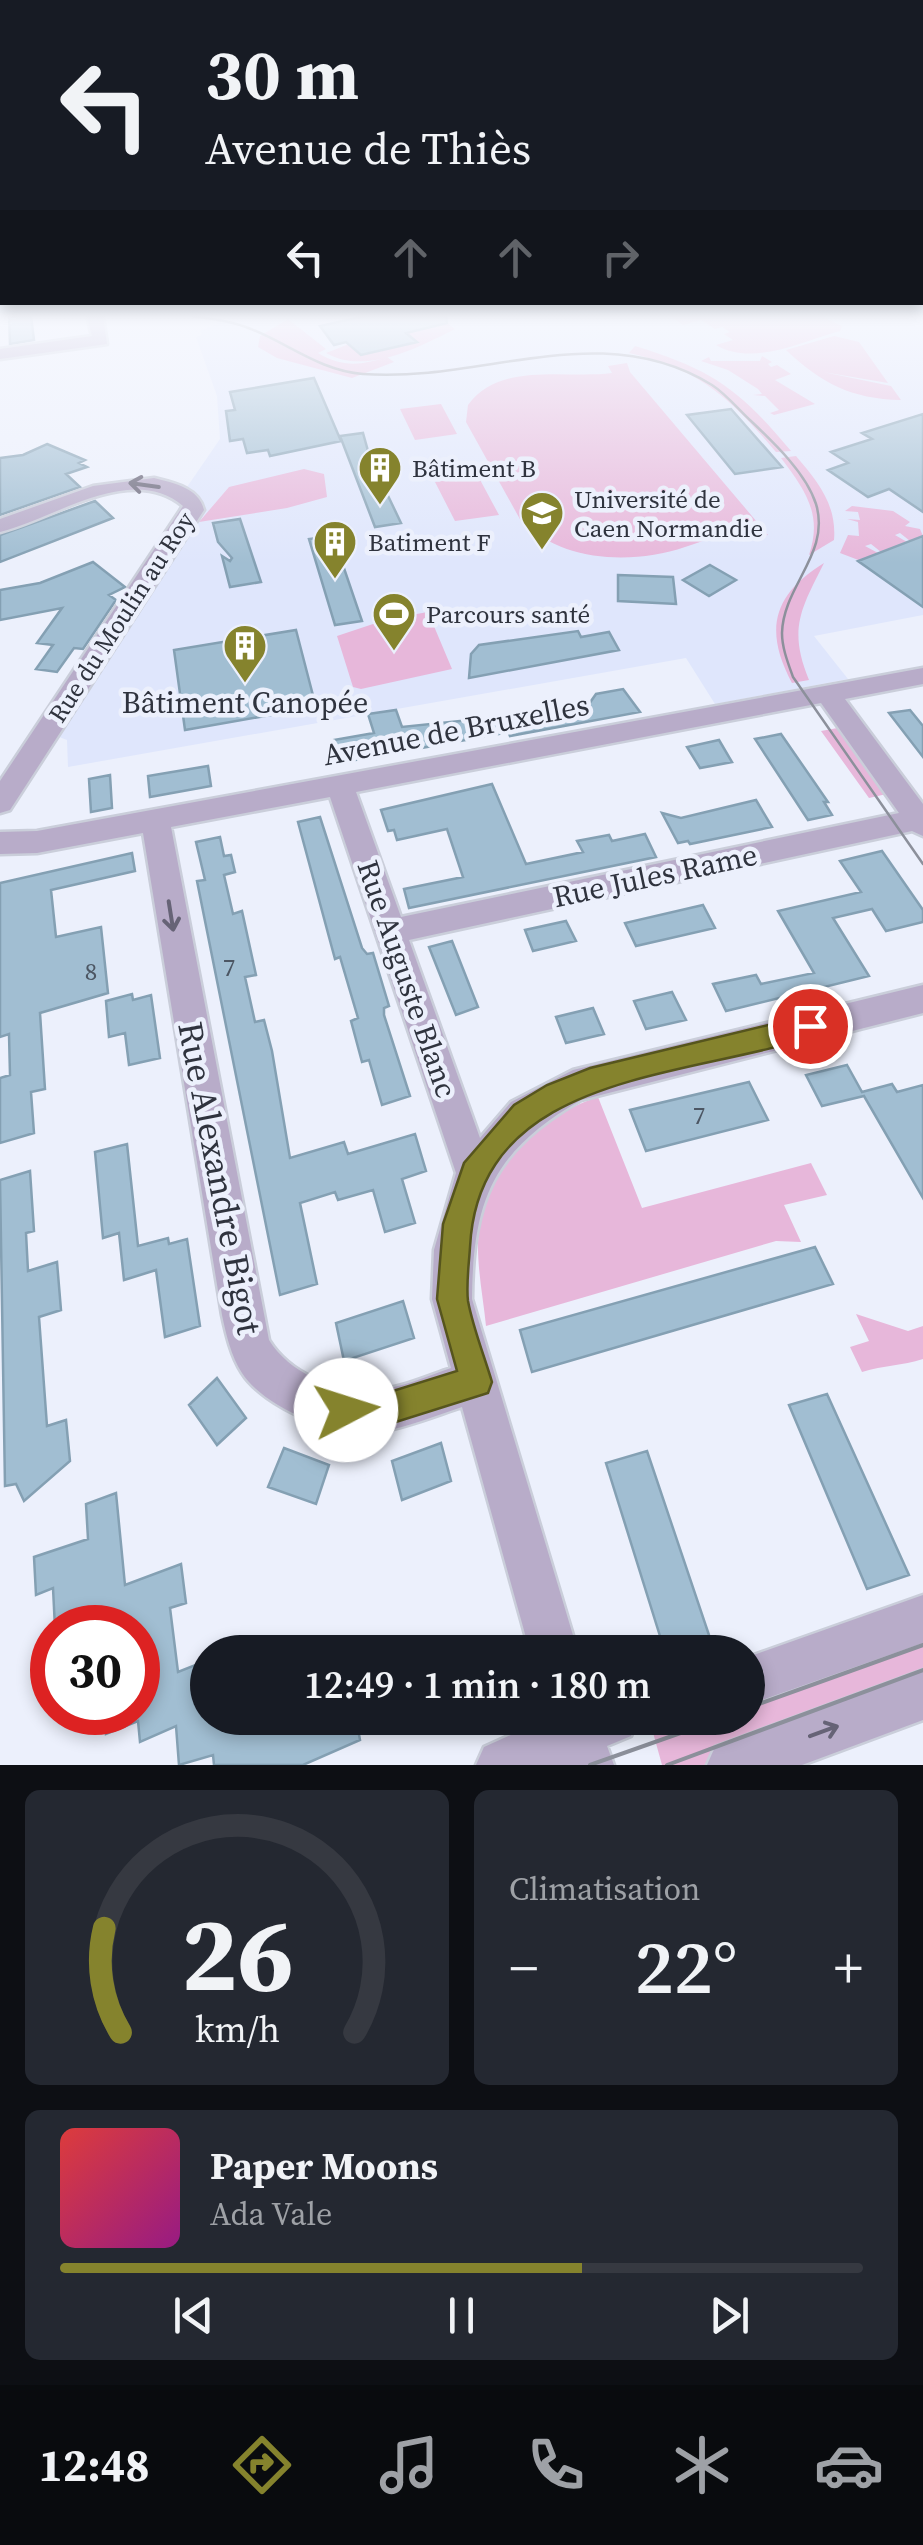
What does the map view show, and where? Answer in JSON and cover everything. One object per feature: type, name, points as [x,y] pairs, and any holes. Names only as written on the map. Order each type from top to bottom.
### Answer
[{"type":"street","name":"Rue du Moulin au Roy","points":[[0,526],[127,482],[150,484],[184,495],[193,504],[186,522],[0,803]]},
{"type":"street","name":"Avenue de Bruxelles","points":[[0,843],[37,842],[923,676]]},
{"type":"street","points":[[828,694],[922,821]]},
{"type":"street","name":"Rue Auguste Blanc","points":[[340,785],[474,1172]]},
{"type":"street","name":"Rue Alexandre Bigot","points":[[155,820],[245,1324],[258,1361],[301,1394],[346,1410],[377,1412],[476,1382]]},
{"type":"street","name":"Rue Jules Rame","points":[[390,932],[922,821]]},
{"type":"street","points":[[549,1635],[452,1299],[457,1224],[474,1172],[524,1114],[573,1086],[923,999]]},
{"type":"street","points":[[765,1675],[923,1619]]},
{"type":"street","points":[[732,1765],[923,1695]]},
{"type":"street","points":[[502,1765],[583,1735]]},
{"type":"shaded area","name":"Université de Caen Normandie","points":[[217,398],[923,398],[923,615],[814,636],[848,679],[715,704],[686,658],[68,767],[67,740],[59,737],[131,625],[187,487],[220,439]]},
{"type":"shaded area","points":[[474,398],[652,398],[768,535],[745,539],[738,531],[643,556],[599,556],[556,545],[521,521],[466,422],[468,405]]},
{"type":"shaded area","points":[[724,398],[741,398],[791,451],[776,452]]},
{"type":"shaded area","points":[[767,398],[806,398],[815,404],[770,413],[779,410]]},
{"type":"shaded area","points":[[441,404],[457,434],[415,440],[400,409]]},
{"type":"shaded area","points":[[796,456],[824,494],[834,527],[834,540],[809,555],[813,515],[804,492],[781,458]]},
{"type":"shaded area","points":[[304,469],[324,474],[327,497],[287,508],[199,522],[229,487]]},
{"type":"shaded area","points":[[478,476],[499,515],[455,521],[435,482]]},
{"type":"shaded area","points":[[852,506],[893,511],[910,522],[905,526],[920,529],[923,536],[910,541],[900,533],[895,535],[907,542],[881,552],[871,544],[865,546],[878,553],[861,561],[840,553],[848,535],[859,536],[858,522],[847,519],[860,520],[858,512],[845,511]]},
{"type":"shaded area","points":[[824,563],[804,607],[798,633],[809,680],[792,683],[778,646],[778,614],[794,587]]},
{"type":"shaded area","name":"Parcours santé","points":[[428,612],[452,669],[361,689],[353,687],[337,636],[388,619]]},
{"type":"shaded area","points":[[843,727],[891,793],[869,798],[821,731]]},
{"type":"shaded area","points":[[598,1097],[642,1208],[811,1163],[827,1195],[784,1205],[801,1242],[776,1241],[486,1326],[478,1235],[486,1201],[508,1162],[539,1129]]},
{"type":"shaded area","points":[[856,1314],[908,1331],[923,1326],[923,1359],[862,1372],[850,1347],[869,1341]]},
{"type":"shaded area","points":[[923,1628],[923,1687],[711,1765],[662,1765],[654,1735],[765,1735],[765,1684]]},
{"type":"building","points":[[232,398],[323,398],[341,441],[270,456],[268,450],[247,453],[243,439],[230,441],[226,411],[235,410]]},
{"type":"building","points":[[731,409],[782,467],[735,474],[687,415]]},
{"type":"building","points":[[923,414],[923,512],[889,489],[868,497],[828,470],[848,463],[831,452],[872,439],[862,433]]},
{"type":"building","name":"Bâtiment B","points":[[363,433],[370,458],[401,523],[375,527],[340,436]]},
{"type":"building","points":[[47,444],[85,460],[79,463],[87,467],[66,474],[80,487],[0,515],[0,458],[23,455]]},
{"type":"building","points":[[95,501],[113,518],[0,562],[0,535]]},
{"type":"building","points":[[240,519],[261,582],[230,587],[222,556],[230,561],[232,558],[218,542],[213,523]]},
{"type":"building","name":"Batiment F","points":[[333,536],[362,621],[335,625],[309,539]]},
{"type":"building","points":[[923,536],[923,607],[858,561]]},
{"type":"building","points":[[93,562],[125,587],[109,595],[116,600],[83,649],[74,648],[57,672],[36,669],[53,645],[37,643],[62,608],[0,620],[0,590],[40,583]]},
{"type":"building","points":[[710,565],[736,580],[709,596],[683,580]]},
{"type":"building","points":[[618,575],[673,577],[676,604],[618,601]]},
{"type":"building","name":"Bâtiment Canopée","points":[[296,630],[316,707],[185,730],[174,650]]},
{"type":"building","points":[[578,631],[581,637],[609,632],[619,650],[469,678],[471,654],[479,645]]},
{"type":"building","points":[[623,689],[640,712],[510,736],[503,718],[589,704],[596,694]]},
{"type":"building","points":[[396,710],[402,727],[498,717],[504,733],[339,763],[334,740],[374,733],[368,714]]},
{"type":"building","points":[[910,710],[923,726],[923,757],[889,713]]},
{"type":"building","points":[[781,734],[828,802],[824,802],[832,815],[808,820],[755,739]]},
{"type":"building","points":[[719,740],[732,762],[700,768],[687,747]]},
{"type":"building","points":[[208,766],[211,786],[150,797],[148,776]]},
{"type":"building","points":[[110,775],[112,808],[91,812],[89,779]]},
{"type":"building","points":[[492,784],[526,864],[583,852],[577,841],[609,835],[612,841],[645,834],[656,857],[409,908],[404,889],[463,877],[447,829],[397,840],[394,830],[388,831],[381,810]]},
{"type":"building","points":[[756,800],[772,827],[690,844],[678,843],[662,813],[681,818]]},
{"type":"building","points":[[320,817],[362,948],[367,954],[373,953],[389,1006],[384,1008],[384,1015],[410,1096],[382,1105],[369,1060],[362,1062],[351,1021],[358,1018],[340,957],[335,959],[298,822]]},
{"type":"building","points":[[220,837],[224,856],[231,855],[235,872],[224,875],[233,914],[242,911],[256,975],[245,977],[255,1022],[264,1020],[272,1051],[290,1158],[344,1142],[348,1154],[415,1134],[426,1171],[402,1179],[415,1223],[385,1232],[373,1190],[338,1200],[335,1192],[300,1203],[317,1284],[280,1295],[197,881],[205,880],[196,842]]},
{"type":"building","points":[[882,851],[923,910],[923,922],[886,931],[872,909],[833,918],[869,976],[726,1011],[713,984],[756,975],[761,984],[814,973],[778,911],[861,892],[840,861]]},
{"type":"building","points":[[132,853],[135,871],[51,890],[56,937],[101,927],[108,993],[40,1013],[45,1089],[31,1092],[34,1133],[0,1143],[0,1078],[10,1075],[9,1034],[0,1037],[0,883]]},
{"type":"building","points":[[703,905],[715,928],[636,946],[625,923]]},
{"type":"building","points":[[566,921],[576,941],[533,951],[525,930]]},
{"type":"building","points":[[452,941],[478,1007],[456,1015],[429,947]]},
{"type":"building","points":[[672,992],[686,1020],[646,1029],[634,1001]]},
{"type":"building","points":[[132,994],[133,1000],[151,995],[160,1058],[129,1065],[125,1033],[109,1037],[106,1001]]},
{"type":"building","points":[[593,1008],[604,1034],[566,1043],[556,1017]]},
{"type":"building","points":[[847,1065],[862,1092],[892,1084],[897,1092],[923,1085],[923,1198],[864,1096],[822,1106],[806,1075]]},
{"type":"building","points":[[749,1082],[768,1120],[646,1151],[630,1110]]},
{"type":"building","points":[[127,1144],[138,1246],[168,1238],[169,1244],[187,1239],[200,1326],[165,1337],[156,1270],[124,1280],[119,1233],[103,1238],[95,1152]]},
{"type":"building","points":[[30,1171],[34,1231],[26,1233],[28,1271],[57,1262],[61,1310],[39,1317],[47,1426],[66,1420],[70,1461],[24,1501],[16,1484],[5,1486],[0,1180]]},
{"type":"building","points":[[815,1247],[833,1284],[532,1372],[520,1330]]},
{"type":"building","points":[[403,1301],[414,1338],[344,1361],[336,1323]]},
{"type":"building","points":[[217,1378],[246,1418],[217,1445],[189,1405]]},
{"type":"building","points":[[827,1394],[909,1575],[867,1589],[789,1405]]},
{"type":"building","points":[[441,1443],[451,1481],[402,1500],[392,1461]]},
{"type":"building","points":[[284,1448],[329,1465],[316,1504],[268,1487]]},
{"type":"building","points":[[647,1451],[709,1635],[660,1635],[606,1463]]},
{"type":"building","points":[[116,1493],[125,1585],[181,1564],[186,1603],[170,1608],[178,1672],[190,1667],[190,1735],[359,1735],[360,1740],[303,1765],[214,1765],[213,1755],[179,1765],[176,1726],[160,1733],[160,1605],[54,1605],[53,1588],[36,1595],[34,1557],[88,1539],[86,1504]]},
{"type":"tram line","points":[[728,398],[797,470],[816,504],[817,538],[784,616],[783,644],[793,677],[923,864]]},
{"type":"tram line","points":[[765,1702],[923,1645]]},
{"type":"tram line","points":[[667,1765],[923,1670]]},
{"type":"tram line","points":[[590,1765],[675,1735]]},
{"type":"place","name":"Bâtiment B","points":[[380,506]]},
{"type":"place","name":"Université de Caen Normandie","points":[[542,551]]},
{"type":"place","name":"Batiment F","points":[[335,580]]},
{"type":"place","name":"Parcours santé","points":[[394,652]]},
{"type":"place","name":"Bâtiment Canopée","points":[[245,684]]},
{"type":"route","points":[[346,1410],[377,1412],[476,1382],[452,1299],[457,1224],[474,1172],[524,1114],[556,1094],[590,1080],[810,1026]]}]
